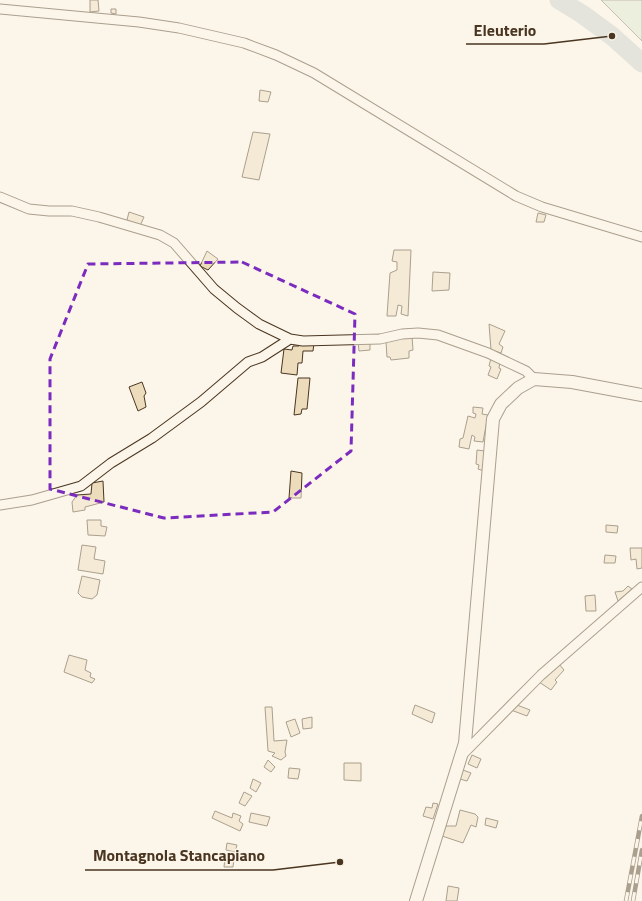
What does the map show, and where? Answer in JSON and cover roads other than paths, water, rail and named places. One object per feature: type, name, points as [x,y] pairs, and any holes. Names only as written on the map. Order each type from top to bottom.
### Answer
[{"type":"street","points":[[0,9],[139,22],[179,28],[244,43],[276,55],[314,73],[516,196],[542,207],[642,237]]},
{"type":"street","points":[[0,197],[29,209],[72,211],[99,217],[160,235],[174,243],[214,289],[237,308],[259,324],[290,340],[380,339],[402,334],[438,334],[488,353],[526,371],[534,379]]},
{"type":"street","points":[[0,506],[32,500],[81,486],[111,463],[152,438],[201,402],[248,362],[268,354],[290,340]]},
{"type":"street","points":[[416,901],[465,743],[493,420],[501,404],[518,388],[534,379],[572,382],[642,395]]},
{"type":"street","points":[[460,758],[541,675],[642,587]]},
{"type":"waterway","points":[[559,0],[582,14],[612,36],[642,63]]},
{"type":"railway","points":[[626,901],[642,816]]},
{"type":"railway","points":[[633,901],[642,850]]},
{"type":"place","name":"Eleuterio","points":[[612,36]]},
{"type":"place","name":"Montagnola Stancapiano","points":[[340,862]]}]
